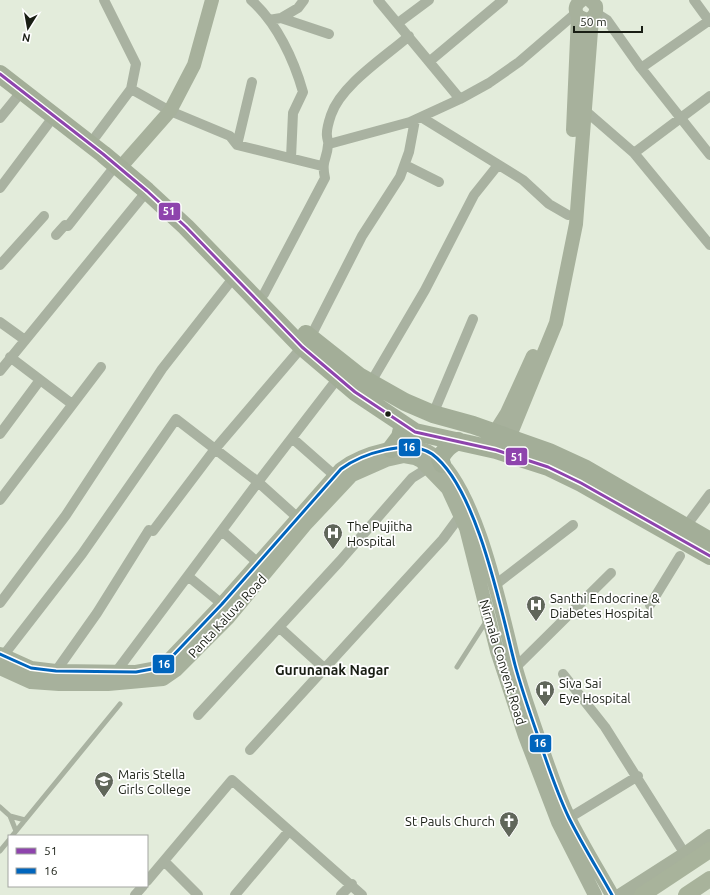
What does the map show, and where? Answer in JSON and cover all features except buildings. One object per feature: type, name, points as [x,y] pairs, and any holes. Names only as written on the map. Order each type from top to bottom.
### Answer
[{"type":"highway","points":[[0,62],[96,136],[147,191],[186,227],[234,276],[306,342],[403,424],[425,435],[496,450],[548,467],[581,483],[686,526],[710,541]]},
{"type":"highway","points":[[0,74],[54,116],[121,163],[194,219],[264,294],[306,342]]},
{"type":"highway","points":[[342,373],[371,382],[405,402],[433,414],[502,435],[549,452],[586,469],[625,500],[710,556]]},
{"type":"highway","points":[[391,449],[400,437],[403,424]]},
{"type":"highway","points":[[435,466],[448,447],[458,441]]},
{"type":"main road","points":[[642,895],[710,850]]},
{"type":"main road","points":[[659,895],[710,863]]},
{"type":"main road","points":[[686,895],[710,878]]},
{"type":"street","points":[[96,136],[131,89],[136,64],[104,0]]},
{"type":"street","points":[[251,0],[269,20],[296,68],[304,92],[293,113],[291,158]]},
{"type":"street","points":[[269,20],[281,18],[298,8],[304,0]]},
{"type":"street","points":[[378,0],[460,99]]},
{"type":"street","points":[[398,23],[429,0]]},
{"type":"street","points":[[430,61],[503,0]]},
{"type":"street","points":[[582,0],[576,6],[591,9],[607,20],[641,68],[710,155]]},
{"type":"street","points":[[641,68],[710,21],[694,0]]},
{"type":"street","points":[[56,235],[65,225],[68,226],[76,218],[121,163],[170,111],[194,65],[209,2]]},
{"type":"street","points":[[329,144],[418,118],[460,99],[489,83],[591,9]]},
{"type":"street","points":[[502,435],[507,413],[529,367],[548,318],[558,278],[568,215],[591,9]]},
{"type":"street","points":[[281,18],[329,34]]},
{"type":"street","points":[[264,294],[325,178],[322,166],[329,144],[326,135],[330,116],[339,98],[368,68],[380,61],[409,36]]},
{"type":"street","points":[[237,145],[252,82]]},
{"type":"street","points":[[131,89],[170,111],[230,136],[237,145],[322,166]]},
{"type":"street","points":[[0,118],[22,91]]},
{"type":"street","points":[[634,153],[710,96]]},
{"type":"street","points":[[579,106],[634,153],[710,245]]},
{"type":"street","points":[[502,435],[556,323],[576,224],[579,106]]},
{"type":"street","points":[[0,188],[54,116]]},
{"type":"street","points":[[418,118],[523,180],[549,204],[568,215]]},
{"type":"street","points":[[56,671],[97,612],[149,530],[152,531],[215,449],[306,342],[362,236],[393,189],[406,165],[418,118]]},
{"type":"street","points":[[406,165],[439,182]]},
{"type":"street","points":[[371,382],[425,290],[474,196],[498,165]]},
{"type":"street","points":[[0,371],[147,191]]},
{"type":"street","points":[[0,265],[44,216]]},
{"type":"street","points":[[0,603],[66,515],[162,369],[234,276]]},
{"type":"street","points":[[433,414],[473,319]]},
{"type":"street","points":[[0,322],[24,340]]},
{"type":"street","points":[[10,357],[72,404]]},
{"type":"street","points":[[0,500],[101,367]]},
{"type":"street","points":[[108,684],[115,672],[189,577],[258,482],[342,373]]},
{"type":"street","points":[[0,434],[40,380]]},
{"type":"street","points":[[1,660],[82,554],[176,419],[258,482],[298,518]]},
{"type":"street","points":[[292,438],[334,475]]},
{"type":"street","name":"Panta Kaluva Road","points":[[1,660],[31,668],[56,671],[136,672],[152,669],[166,663],[222,604],[334,475],[357,459],[396,447],[417,453]]},
{"type":"street","name":"Panta Kaluva Road","points":[[1,660],[32,682],[108,684],[163,679],[176,670],[228,618],[305,525],[352,475],[386,460],[417,453]]},
{"type":"street","name":"Nirmala Convent Road","points":[[417,453],[430,453],[466,528],[497,651],[525,736],[558,822],[595,895]]},
{"type":"street","points":[[198,715],[340,562],[412,478],[435,466]]},
{"type":"street","name":"Nirmala Convent Road","points":[[435,466],[455,483],[469,507],[495,585],[516,667],[541,746],[569,818],[612,895]]},
{"type":"street","points":[[686,526],[710,494]]},
{"type":"street","points":[[250,750],[443,539],[460,516]]},
{"type":"street","points":[[495,585],[573,526]]},
{"type":"street","points":[[222,531],[257,562]]},
{"type":"street","points":[[650,605],[680,556]]},
{"type":"street","points":[[516,667],[611,573]]},
{"type":"street","points":[[189,577],[222,604]]},
{"type":"street","points":[[280,628],[324,668]]},
{"type":"street","points":[[563,674],[605,728],[638,776],[685,854]]},
{"type":"street","points":[[569,818],[638,776]]},
{"type":"street","points":[[148,880],[232,780],[289,831],[352,884],[362,895]]},
{"type":"street","points":[[235,895],[289,831]]},
{"type":"street","points":[[621,895],[710,836]]},
{"type":"street","points":[[164,862],[198,895]]},
{"type":"street","points":[[341,895],[352,884]]},
{"type":"street","points":[[135,895],[141,887]]},
{"type":"lane","points":[[457,667],[489,618]]},
{"type":"lane","points":[[14,834],[120,704]]},
{"type":"lane","points":[[0,807],[10,816],[25,820]]},
{"type":"lane","points":[[10,816],[14,834]]},
{"type":"lane","points":[[0,851],[8,841]]},
{"type":"transit line","name":"51","points":[[0,74],[103,154],[147,191],[186,227],[302,347],[355,392],[415,432],[496,450],[548,467],[581,483],[710,556]]},
{"type":"transit line","name":"16","points":[[0,654],[31,668],[56,671],[136,672],[152,669],[166,663],[222,604],[341,469],[360,458],[385,450],[411,447],[422,449],[432,454],[448,470],[462,493],[474,521],[485,551],[521,685],[554,782],[574,828],[612,895]]},
{"type":"place","name":"The Pujitha Hospital","points":[[333,550]]},
{"type":"place","name":"Santhi Endocrine & Diabetes Hospital","points":[[536,622]]},
{"type":"place","name":"Siva Sai Eye Hospital","points":[[545,707]]},
{"type":"place","name":"Maris Stella Girls College","points":[[104,798]]},
{"type":"place","name":"St Pauls Church","points":[[509,838]]},
{"type":"district","name":"Gurunanak Nagar","points":[[332,670]]}]
